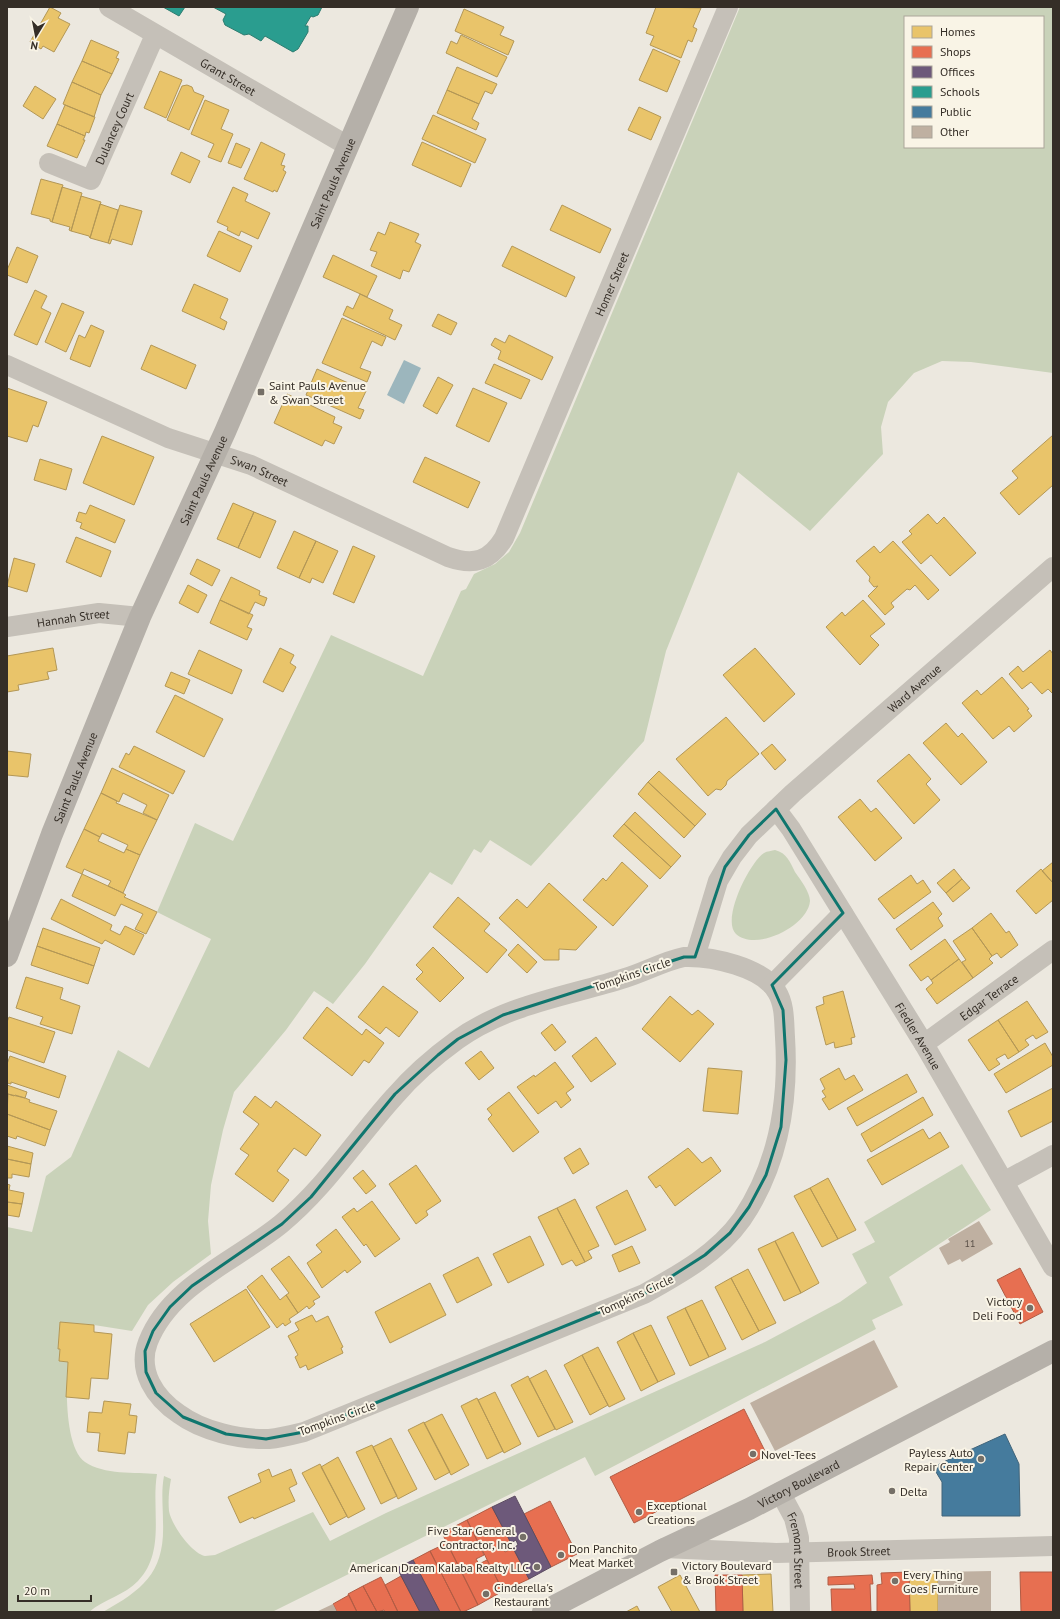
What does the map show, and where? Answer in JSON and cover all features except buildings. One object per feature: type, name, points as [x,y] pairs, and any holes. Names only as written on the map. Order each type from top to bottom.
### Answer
[{"type":"main road","name":"Saint Pauls Avenue","points":[[7,956],[54,827],[140,617],[215,453],[408,7]]},
{"type":"main road","name":"Victory Boulevard","points":[[543,1612],[664,1548],[780,1492],[1053,1351]]},
{"type":"street","name":"Grant Street","points":[[109,7],[348,146]]},
{"type":"street","name":"Homer Street","points":[[489,556],[499,546],[504,538],[728,7]]},
{"type":"street","name":"Dulancey Court","points":[[49,163],[91,180],[155,34]]},
{"type":"street","name":"Swan Street","points":[[7,365],[168,438],[251,465],[448,557],[470,561],[489,556]]},
{"type":"street","name":"Ward Avenue","points":[[776,809],[1053,567]]},
{"type":"street","name":"Hannah Street","points":[[7,627],[99,613],[140,617]]},
{"type":"street","name":"Fiedler Avenue","points":[[776,809],[791,829],[924,1044],[1005,1181],[1053,1267]]},
{"type":"street","points":[[695,957],[714,893],[725,868],[749,835],[776,809]]},
{"type":"street","points":[[772,985],[844,914]]},
{"type":"street","name":"Edgar Terrace","points":[[924,1044],[1053,950]]},
{"type":"street","name":"Tompkins Circle","points":[[695,957],[717,959],[756,974],[772,985],[777,992],[782,1010],[786,1080],[781,1127],[772,1160],[766,1175],[741,1220],[718,1244],[678,1275],[639,1296],[304,1432],[266,1439],[226,1434],[182,1417],[164,1403],[156,1393],[146,1372],[145,1351],[153,1331],[170,1307],[192,1286],[282,1224],[311,1197],[395,1094],[438,1055],[464,1036],[503,1015],[550,999],[628,977],[673,959],[695,957]]},
{"type":"street","points":[[1005,1181],[1053,1155]]},
{"type":"street","name":"Fremont Street","points":[[780,1492],[796,1524],[799,1538],[800,1612]]},
{"type":"street","name":"Brook Street","points":[[664,1548],[721,1552],[776,1553],[799,1551],[1053,1546]]},
{"type":"highlighted area","points":[[776,809],[843,913],[772,985],[783,1010],[786,1060],[781,1127],[766,1175],[749,1207],[730,1233],[705,1255],[644,1294],[304,1432],[266,1439],[226,1434],[183,1417],[156,1393],[146,1372],[145,1351],[153,1331],[170,1307],[192,1286],[282,1224],[311,1197],[395,1094],[438,1055],[458,1039],[503,1015],[684,957],[695,957],[725,867],[749,835]]},
{"type":"green space","points":[[740,7],[1053,7],[1053,373],[971,362],[942,361],[914,373],[888,402],[881,427],[883,454],[810,531],[738,472],[666,651],[644,741],[531,866],[490,840],[481,853],[474,849],[452,885],[430,872],[365,964],[333,1004],[314,991],[286,1030],[234,1092],[223,1130],[211,1185],[208,1221],[211,1254],[173,1282],[148,1305],[132,1331],[94,1325],[60,1322],[58,1349],[60,1349],[59,1361],[68,1362],[67,1399],[73,1443],[78,1454],[85,1462],[101,1469],[130,1473],[157,1474],[155,1544],[147,1570],[138,1581],[127,1590],[89,1612],[7,1612],[7,1227],[32,1232],[46,1176],[71,1157],[118,1050],[149,1068],[211,939],[157,912],[195,823],[233,841],[331,635],[423,676],[461,591],[466,589],[474,574],[495,564],[509,552],[520,533]]},
{"type":"green space","points":[[775,850],[779,851],[788,858],[807,890],[810,901],[807,910],[791,927],[780,934],[756,940],[745,939],[736,934],[732,927],[734,905],[751,868],[765,852]]},
{"type":"green space","points":[[962,1164],[991,1210],[889,1277],[903,1305],[872,1320],[876,1329],[595,1476],[585,1457],[272,1612],[103,1612],[141,1587],[156,1566],[163,1539],[162,1493],[164,1476],[171,1479],[169,1511],[174,1523],[188,1544],[194,1550],[205,1556],[215,1555],[313,1512],[330,1541],[386,1513],[765,1342],[840,1302],[867,1283],[852,1254],[875,1242],[864,1222]]},
{"type":"water","points":[[404,360],[421,368],[404,404],[387,395]]},
{"type":"place","name":"Saint Pauls Avenue & Swan Street","points":[[261,392]]},
{"type":"place","name":"Victory Deli Food","points":[[1030,1308]]},
{"type":"place","name":"Novel-Tees","points":[[753,1454]]},
{"type":"place","name":"Payless Auto Repair Center","points":[[981,1459]]},
{"type":"place","name":"Delta","points":[[892,1491]]},
{"type":"place","name":"Exceptional Creations","points":[[639,1512]]},
{"type":"place","name":"Five Star General Contractor, Inc.","points":[[523,1537]]},
{"type":"place","name":"Don Panchito Meat Market","points":[[561,1555]]},
{"type":"place","name":"American Dream Kalaba Realty LLC","points":[[537,1567]]},
{"type":"place","name":"Victory Boulevard & Brook Street","points":[[674,1572]]},
{"type":"place","name":"Every Thing Goes Furniture","points":[[895,1581]]},
{"type":"place","name":"Cinderella's Restaurant","points":[[486,1594]]}]
